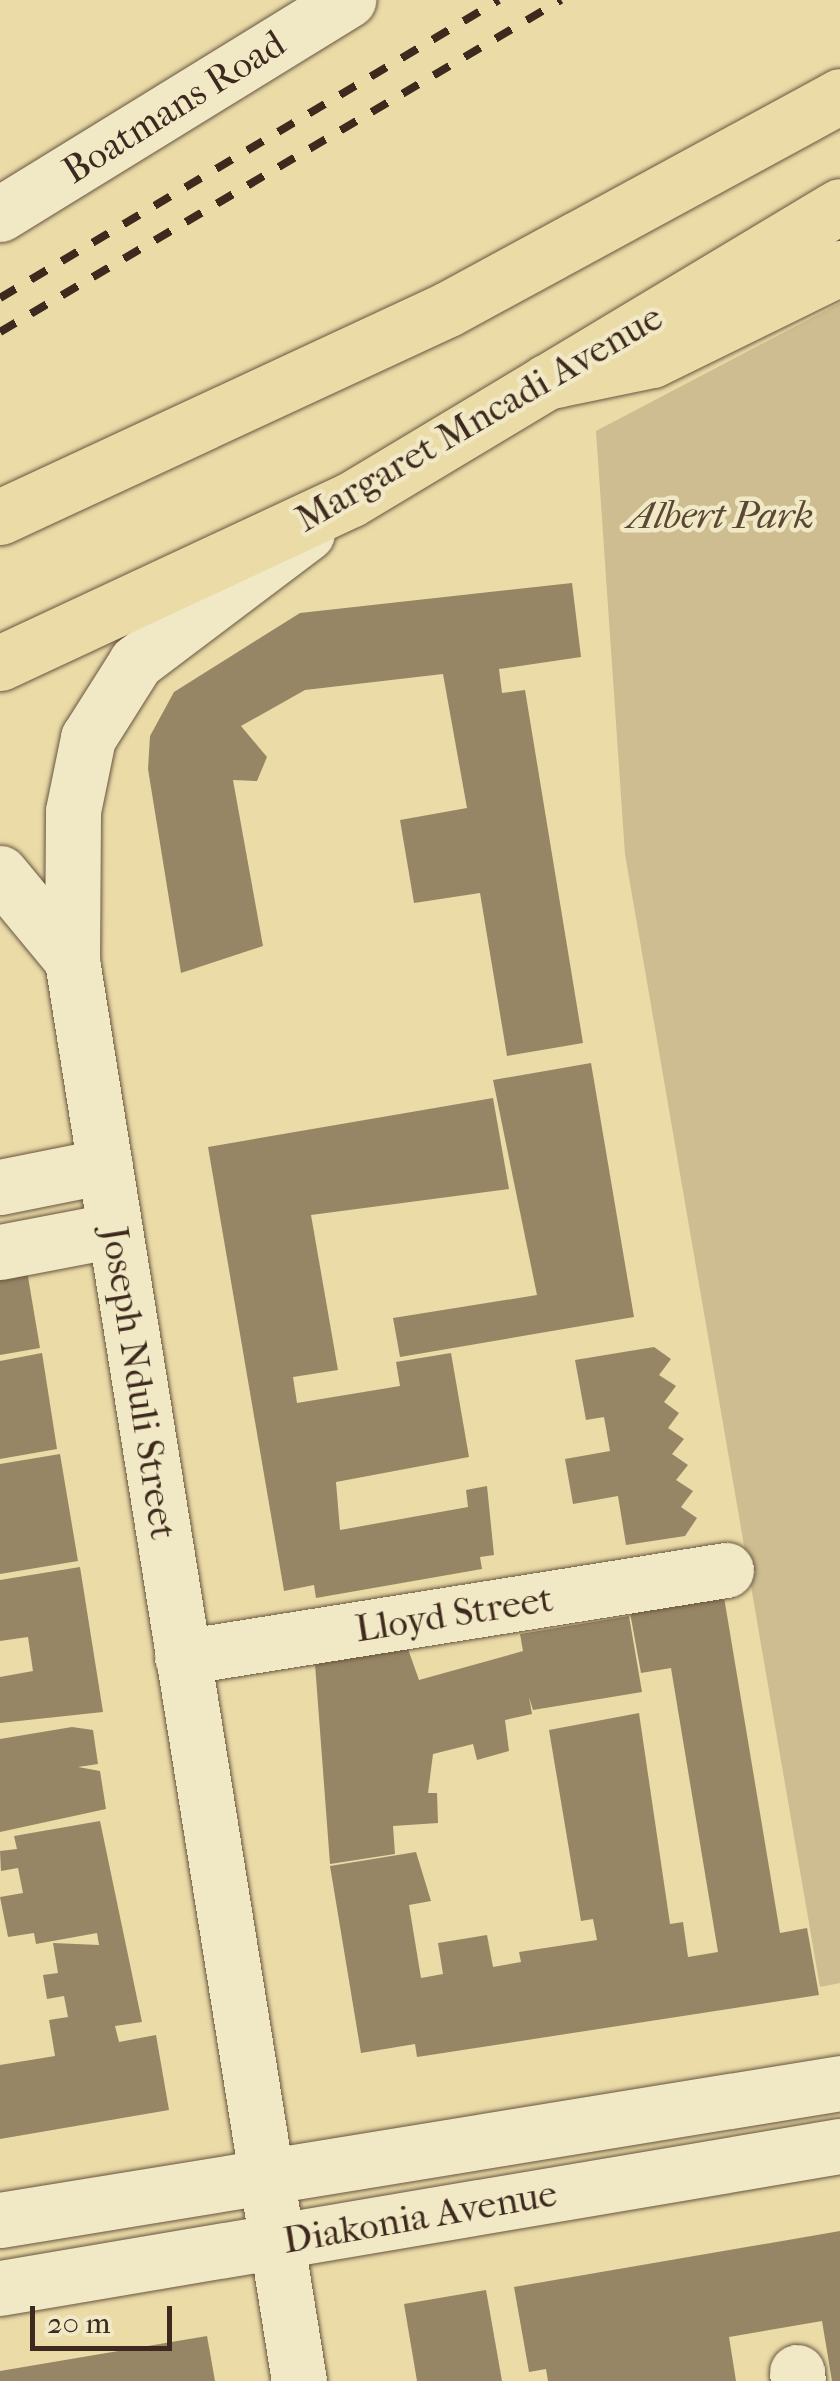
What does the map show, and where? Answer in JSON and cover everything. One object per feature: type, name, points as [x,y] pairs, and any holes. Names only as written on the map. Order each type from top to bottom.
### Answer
[{"type":"main road","points":[[0,518],[448,309],[840,96]]},
{"type":"main road","name":"Margaret Mncadi Avenue","points":[[0,663],[350,500],[840,206]]},
{"type":"main road","points":[[546,382],[652,360],[840,268]]},
{"type":"street","name":"Boatmans Road","points":[[0,214],[348,0]]},
{"type":"street","name":"Joseph Nduli Street","points":[[299,2381],[72,960],[73,811],[88,738],[110,696],[136,662],[350,500]]},
{"type":"street","points":[[0,872],[72,960]]},
{"type":"street","points":[[0,1187],[105,1166]]},
{"type":"street","points":[[0,1252],[115,1230]]},
{"type":"street","name":"Lloyd Street","points":[[182,1657],[726,1570]]},
{"type":"street","name":"Diakonia Avenue","points":[[0,2220],[840,2082]]},
{"type":"street","points":[[736,2100],[746,2162]]},
{"type":"street","name":"Diakonia Avenue","points":[[0,2288],[840,2146]]},
{"type":"green space","name":"Albert Park","points":[[840,303],[840,1983],[820,1987],[625,854],[596,431]]},
{"type":"building","points":[[572,583],[581,657],[499,669],[502,693],[525,690],[583,1043],[507,1056],[480,893],[414,903],[400,820],[467,808],[443,674],[305,690],[241,726],[267,757],[257,781],[233,780],[263,946],[181,973],[148,769],[150,736],[174,692],[300,613]]},
{"type":"building","points":[[591,1063],[634,1317],[400,1357],[393,1318],[537,1295],[493,1080]]},
{"type":"building","points":[[493,1098],[509,1189],[311,1215],[338,1370],[293,1377],[297,1403],[400,1386],[396,1362],[451,1353],[469,1457],[336,1482],[340,1530],[468,1507],[466,1490],[487,1486],[494,1555],[480,1557],[482,1569],[316,1598],[314,1585],[284,1591],[208,1147]]},
{"type":"building","points":[[25,1259],[40,1348],[0,1355],[0,1263]]},
{"type":"building","points":[[654,1347],[671,1359],[659,1375],[676,1386],[664,1402],[679,1413],[668,1428],[684,1439],[672,1454],[688,1465],[676,1480],[693,1491],[681,1507],[697,1518],[685,1536],[626,1545],[618,1496],[573,1504],[565,1459],[610,1451],[604,1417],[586,1420],[575,1360]]},
{"type":"building","points":[[42,1353],[57,1449],[0,1459],[0,1361]]},
{"type":"building","points":[[60,1454],[78,1561],[0,1574],[0,1464]]},
{"type":"building","points":[[80,1567],[103,1712],[0,1723],[0,1677],[33,1671],[28,1637],[0,1641],[0,1580]]},
{"type":"building","points":[[723,1591],[780,1933],[807,1928],[819,1995],[417,2057],[415,2044],[361,2053],[330,1866],[416,1852],[431,1901],[409,1905],[421,1978],[443,1974],[438,1943],[487,1935],[493,1967],[521,1962],[519,1952],[597,1940],[593,1919],[581,1921],[549,1730],[639,1713],[670,1924],[683,1922],[688,1957],[718,1952],[671,1668],[641,1673],[629,1607]]},
{"type":"building","points":[[629,1616],[642,1692],[533,1710],[529,1697],[532,1714],[505,1720],[509,1751],[477,1760],[473,1744],[433,1754],[428,1793],[437,1793],[438,1823],[393,1826],[395,1854],[330,1864],[315,1664],[408,1649],[419,1680],[523,1651],[520,1634]]},
{"type":"building","points":[[72,1727],[93,1730],[98,1764],[78,1767],[100,1771],[106,1809],[0,1832],[0,1739]]},
{"type":"building","points":[[100,1821],[142,2022],[115,2026],[119,2042],[156,2035],[169,2110],[0,2139],[0,2065],[55,2056],[49,2020],[68,2017],[64,1996],[47,1999],[43,1975],[58,1973],[53,1943],[99,1945],[97,1933],[36,1944],[34,1933],[8,1937],[0,1897],[23,1893],[18,1868],[1,1871],[0,1851],[17,1849],[14,1836]]},
{"type":"building","points":[[840,2231],[840,2381],[832,2381],[822,2321],[729,2337],[736,2381],[548,2381],[546,2369],[529,2372],[514,2287]]},
{"type":"building","points":[[486,2290],[502,2381],[417,2381],[404,2304]]},
{"type":"building","points":[[207,2336],[215,2381],[0,2381],[0,2371]]},
{"type":"railway","points":[[0,298],[499,0]]},
{"type":"railway","points":[[0,332],[561,0]]}]
